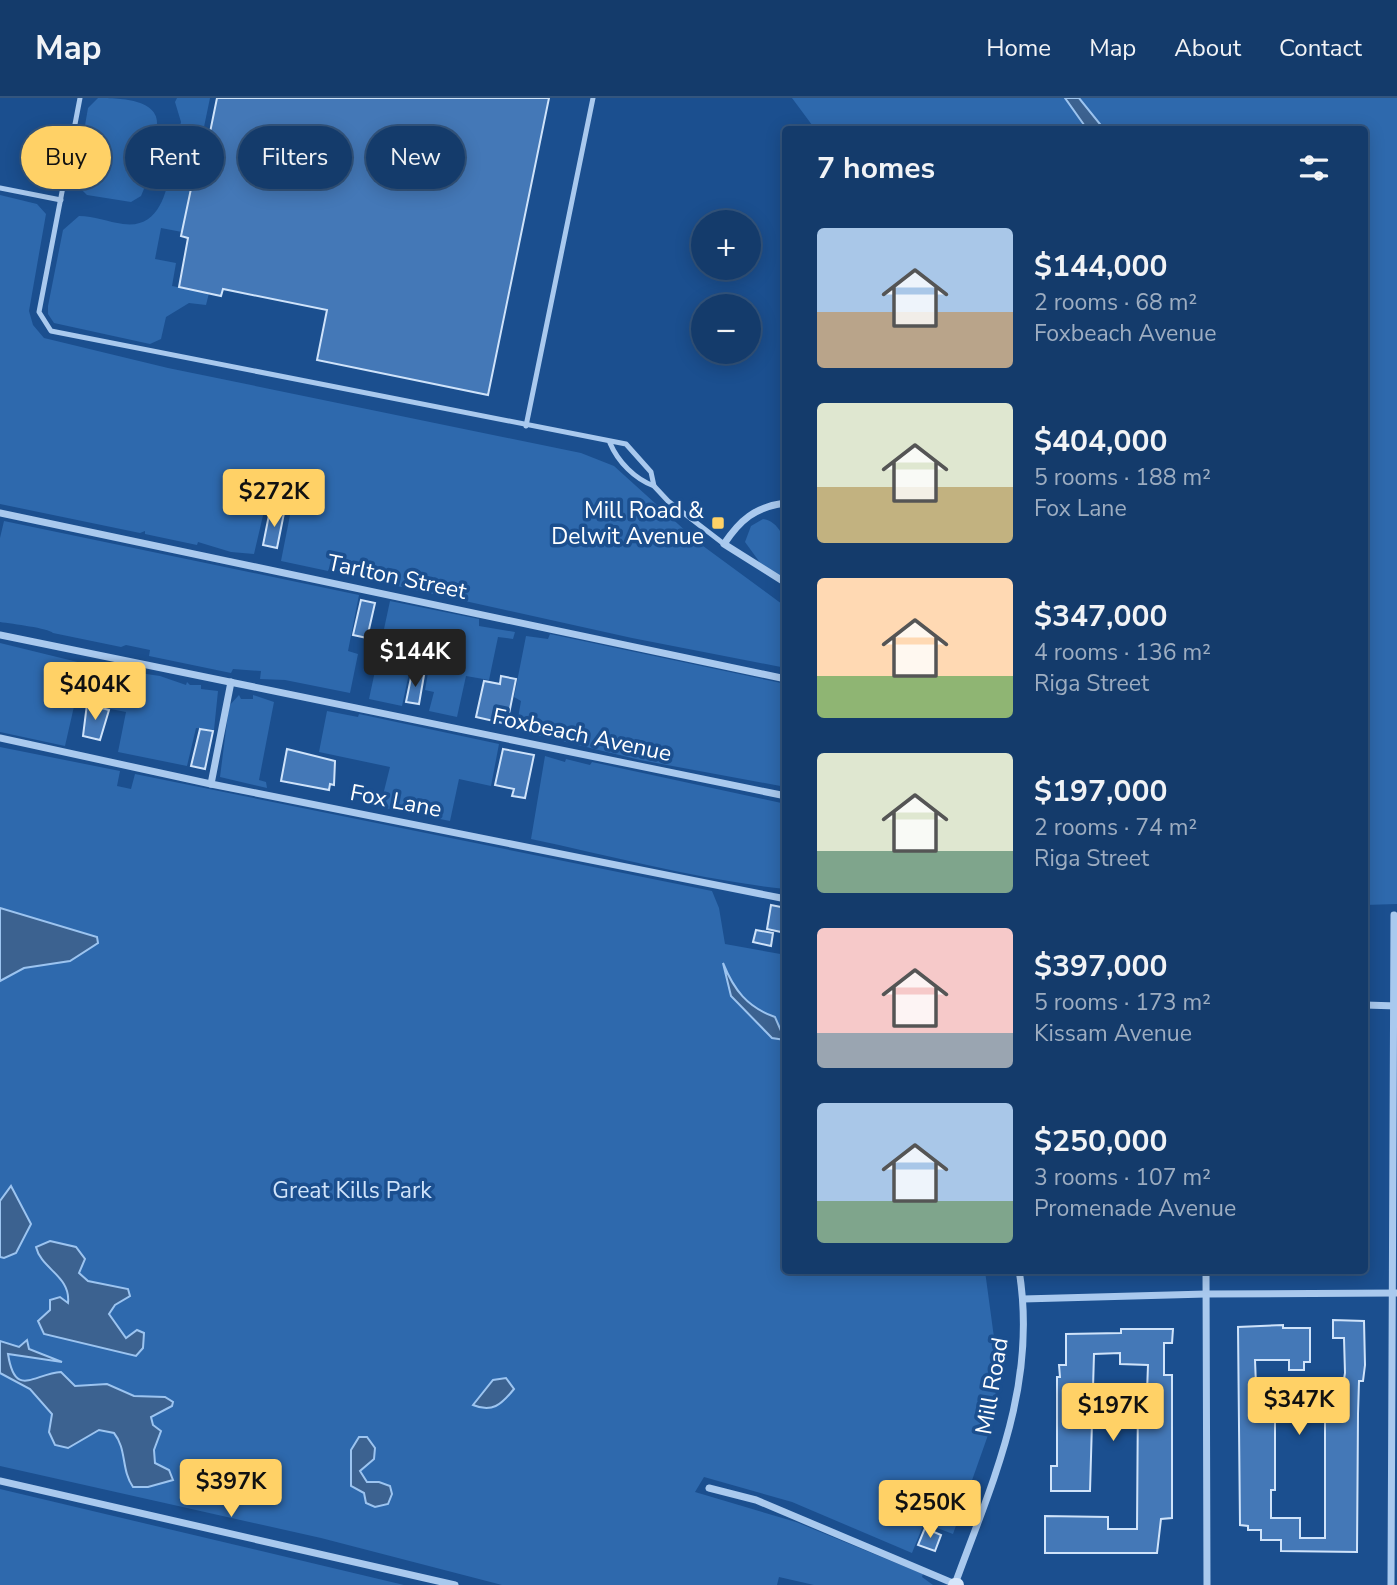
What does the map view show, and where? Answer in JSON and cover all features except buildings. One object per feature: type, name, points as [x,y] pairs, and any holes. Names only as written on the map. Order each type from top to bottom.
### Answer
[{"type":"street","points":[[782,503],[768,505],[752,512],[736,526],[724,544],[782,580]]},
{"type":"street","name":"Tarlton Street","points":[[0,513],[782,678]]},
{"type":"street","name":"Foxbeach Avenue","points":[[0,635],[782,795]]},
{"type":"street","points":[[211,784],[231,682]]},
{"type":"street","name":"Fox Lane","points":[[0,738],[211,784],[782,898]]},
{"type":"street","points":[[1391,1585],[1395,1293],[1394,915]]},
{"type":"street","points":[[1368,1005],[1396,1006]]},
{"type":"street","name":"Mill Road","points":[[955,1585],[1010,1431],[1022,1362],[1023,1299],[1019,1274]]},
{"type":"street","points":[[1206,1274],[1207,1585]]},
{"type":"street","points":[[1023,1299],[1395,1293]]},
{"type":"street","points":[[0,1481],[455,1585]]},
{"type":"street","points":[[709,1488],[757,1500],[955,1585]]},
{"type":"lane","points":[[80,98],[39,312],[51,331],[610,443],[626,444],[651,472],[654,486]]},
{"type":"lane","points":[[526,426],[593,98]]},
{"type":"lane","points":[[0,188],[61,200]]},
{"type":"lane","points":[[610,443],[615,454],[640,481],[654,486],[688,518],[724,544]]},
{"type":"green space","points":[[98,98],[118,99],[139,102],[154,112],[156,126],[125,126],[125,189],[144,189],[141,196],[131,202],[87,195],[81,189],[111,189],[111,126],[85,126],[88,108]]},
{"type":"green space","points":[[177,98],[210,98],[204,126],[180,126],[175,102]]},
{"type":"green space","points":[[792,98],[1397,98],[1397,904],[1368,905],[1368,126],[813,126]]},
{"type":"green space","points":[[166,189],[191,189],[182,232],[161,228],[155,259],[176,263],[172,286],[209,293],[206,305],[189,303],[166,317],[161,339],[150,344],[54,323],[48,314],[48,306],[63,230],[79,216],[123,224],[145,221],[152,216]]},
{"type":"green space","points":[[0,195],[37,204],[46,214],[29,311],[33,325],[44,338],[168,368],[581,453],[614,466],[699,543],[782,604],[782,667],[632,638],[361,578],[363,574],[330,567],[328,571],[281,561],[293,500],[268,494],[254,554],[231,552],[198,542],[197,545],[145,534],[145,531],[140,533],[0,504]]},
{"type":"green space","points":[[763,519],[777,526],[782,535],[782,575],[777,575],[761,564],[745,542],[751,526]]},
{"type":"green space","points":[[4,521],[359,595],[348,651],[358,654],[350,693],[285,680],[260,679],[261,671],[233,669],[231,673],[149,656],[150,650],[126,645],[121,647],[0,622],[0,538]]},
{"type":"green space","points":[[390,601],[479,619],[479,626],[515,632],[513,639],[498,637],[489,680],[466,676],[457,717],[429,711],[434,692],[425,690],[429,667],[411,664],[402,706],[369,699]]},
{"type":"green space","points":[[550,634],[782,683],[782,786],[640,760],[516,730],[521,701],[514,697],[526,636],[548,639]]},
{"type":"green space","points":[[0,643],[102,668],[115,666],[119,670],[160,676],[186,685],[187,682],[190,685],[201,685],[201,689],[218,691],[214,730],[196,728],[187,766],[118,752],[126,712],[75,702],[65,746],[0,732]]},
{"type":"green space","points":[[239,695],[241,699],[253,699],[253,695],[274,702],[259,780],[266,782],[267,788],[220,777],[229,706]]},
{"type":"green space","points":[[327,711],[358,717],[359,714],[499,744],[491,786],[459,779],[450,821],[380,807],[390,767],[319,752]]},
{"type":"green space","name":"Great Kills Park","points":[[0,747],[120,771],[117,786],[131,789],[135,774],[712,891],[719,908],[725,944],[782,954],[782,1274],[985,1274],[998,1367],[993,1421],[953,1534],[924,1523],[912,1553],[792,1502],[704,1477],[695,1492],[796,1522],[923,1574],[922,1577],[933,1585],[814,1585],[779,1577],[777,1585],[502,1585],[321,1538],[0,1466]]},
{"type":"green space","points":[[545,756],[565,762],[566,759],[590,765],[592,762],[782,803],[782,888],[690,874],[531,839]]},
{"type":"green space","points":[[0,1489],[404,1585],[0,1585]]},
{"type":"shaded area","points":[[1065,98],[1079,98],[1102,126],[1085,126]]},
{"type":"shaded area","points":[[0,908],[97,937],[98,943],[70,961],[24,968],[0,981]]},
{"type":"shaded area","points":[[723,963],[732,981],[749,1003],[775,1017],[782,1040],[772,1038],[731,996]]},
{"type":"shaded area","points":[[11,1186],[31,1224],[16,1253],[4,1258],[0,1257],[0,1201]]},
{"type":"shaded area","points":[[50,1241],[76,1247],[85,1259],[79,1273],[88,1281],[128,1289],[130,1296],[115,1305],[109,1314],[126,1338],[137,1330],[144,1333],[143,1348],[136,1356],[44,1334],[38,1321],[50,1310],[50,1300],[60,1297],[68,1303],[68,1294],[61,1279],[39,1255],[36,1247]]},
{"type":"shaded area","points":[[27,1340],[29,1349],[62,1362],[8,1354],[11,1368],[20,1380],[27,1381],[61,1372],[75,1386],[107,1384],[134,1396],[165,1397],[173,1402],[172,1406],[151,1417],[153,1425],[161,1431],[154,1450],[155,1463],[169,1470],[173,1480],[148,1487],[133,1487],[127,1474],[121,1446],[114,1433],[99,1430],[68,1448],[55,1445],[49,1432],[52,1414],[30,1389],[0,1373],[0,1341],[19,1347]]},
{"type":"shaded area","points":[[506,1378],[514,1389],[505,1399],[491,1408],[473,1405],[493,1380]]},
{"type":"shaded area","points":[[359,1437],[367,1437],[375,1448],[374,1459],[360,1471],[367,1482],[390,1486],[392,1494],[388,1504],[375,1507],[366,1503],[364,1493],[351,1486],[351,1450]]},
{"type":"place","name":"Mill Road & Delwit Avenue","points":[[718,523]]}]
